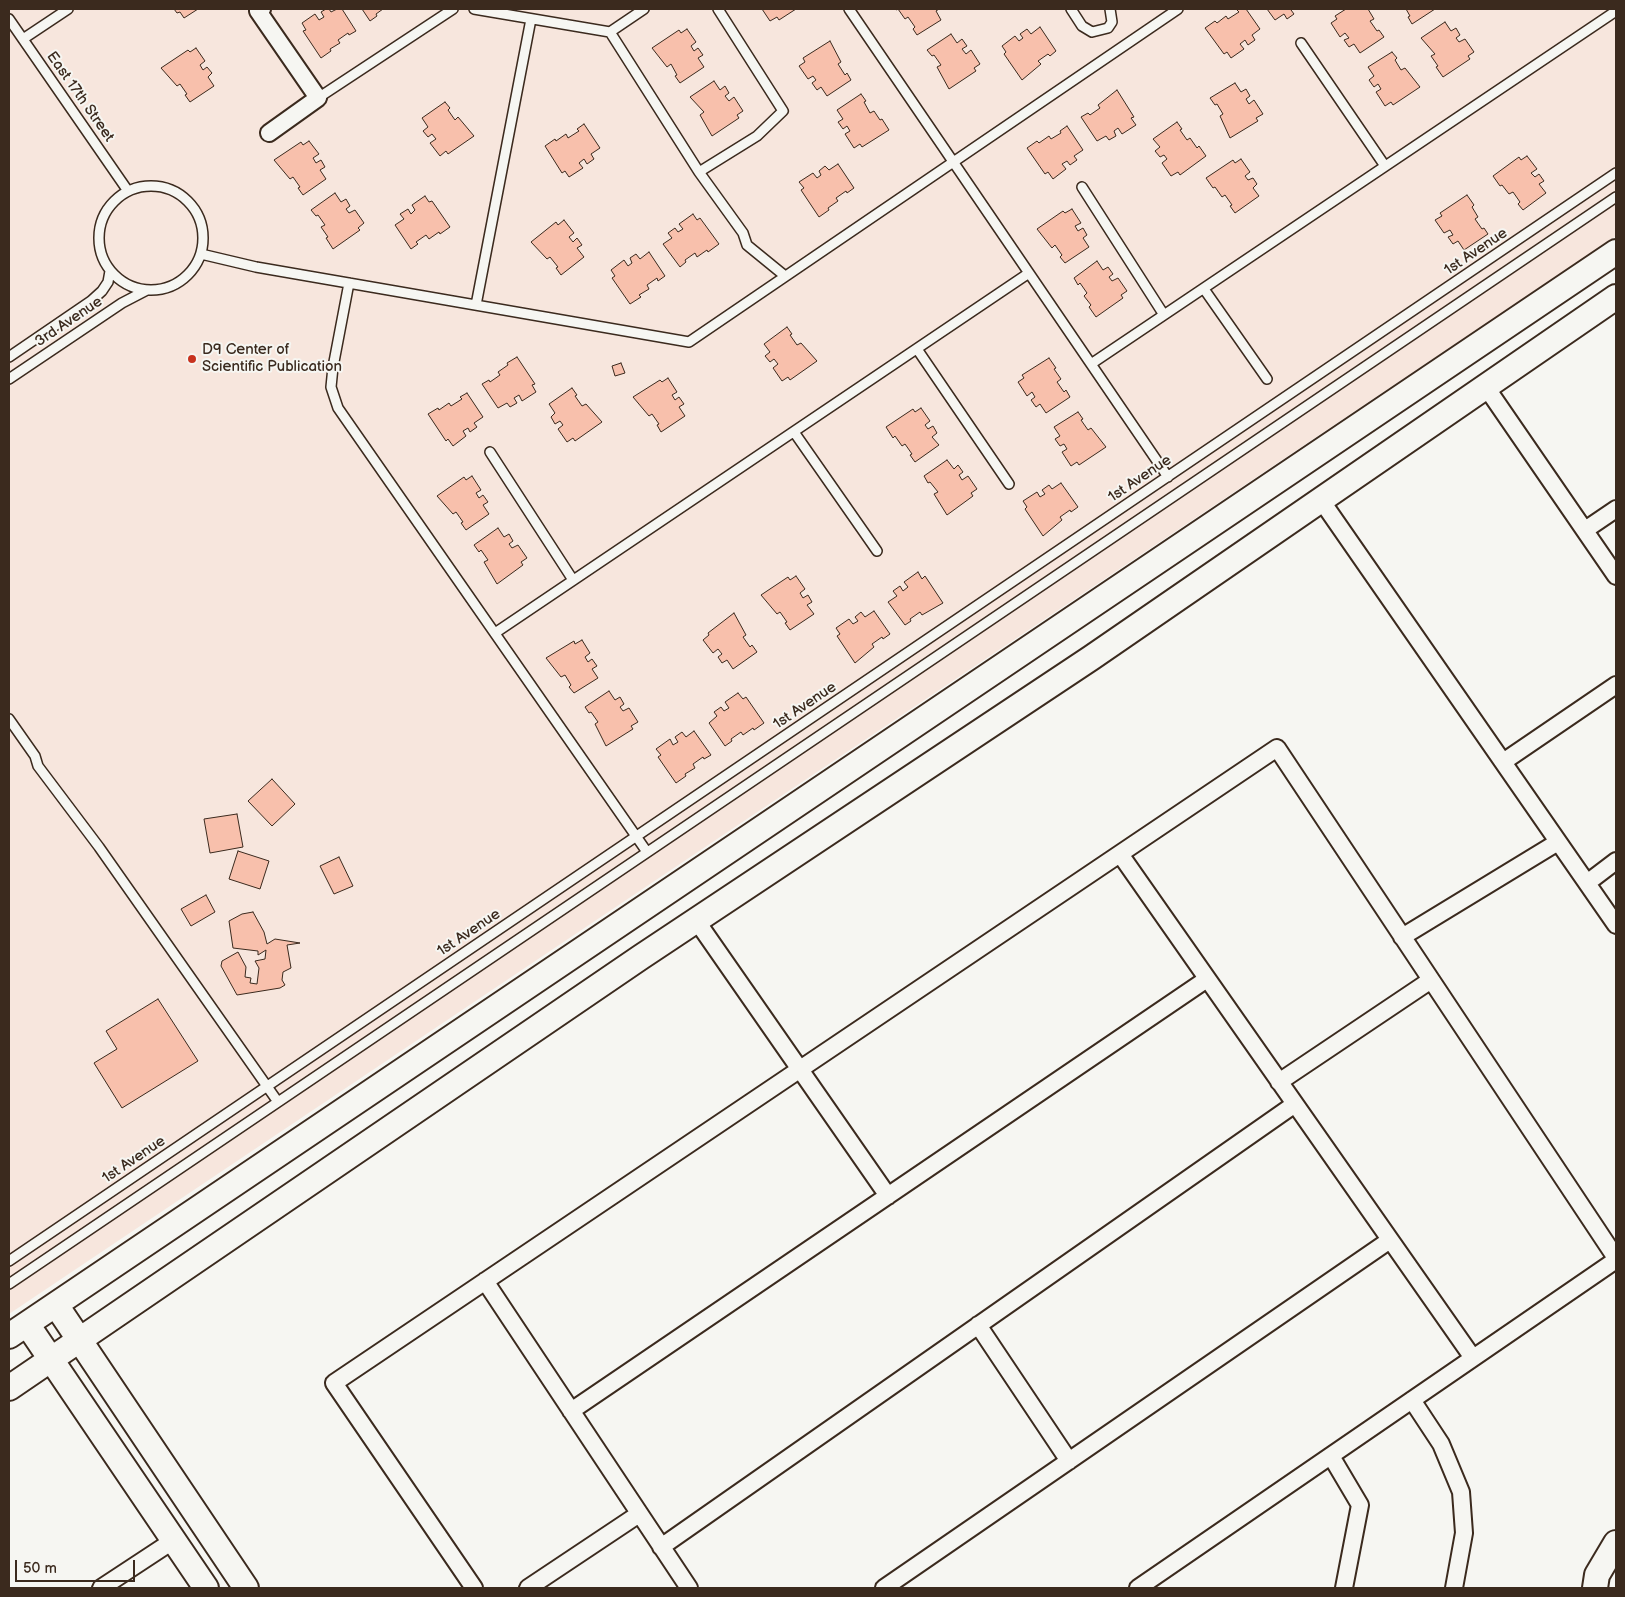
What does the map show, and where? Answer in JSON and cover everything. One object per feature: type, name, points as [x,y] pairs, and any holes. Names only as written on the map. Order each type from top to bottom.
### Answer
[{"type":"main road","points":[[206,1588],[51,1360],[18,1330],[1616,252]]},
{"type":"main road","points":[[9,1388],[696,920],[1083,664],[1616,297]]},
{"type":"main road","points":[[56,1305],[246,1588]]},
{"type":"main road","points":[[1595,1588],[1597,1575],[1616,1543]]},
{"type":"street","points":[[262,9],[258,11],[318,98],[269,133]]},
{"type":"street","points":[[1486,387],[1616,576]]},
{"type":"street","points":[[1321,500],[1616,925]]},
{"type":"street","points":[[1584,530],[1616,509]]},
{"type":"street","points":[[1503,762],[1616,685]]},
{"type":"street","points":[[474,1588],[334,1383],[1277,748],[1616,1259],[1141,1588]]},
{"type":"street","points":[[1402,937],[1558,842]]},
{"type":"street","points":[[1120,854],[1473,1358]]},
{"type":"street","points":[[1587,883],[1616,861]]},
{"type":"street","points":[[696,920],[888,1196]]},
{"type":"street","points":[[571,1411],[1207,979]]},
{"type":"street","points":[[1279,1082],[1431,980]]},
{"type":"street","points":[[661,1547],[1295,1104]]},
{"type":"street","points":[[884,1588],[1390,1240]]},
{"type":"street","points":[[485,1282],[689,1588]]},
{"type":"street","points":[[978,1325],[1069,1461]]},
{"type":"street","points":[[1412,1400],[1441,1444],[1461,1492],[1464,1533],[1454,1588]]},
{"type":"street","points":[[1331,1456],[1360,1505],[1344,1588]]},
{"type":"street","points":[[528,1588],[639,1514]]},
{"type":"street","points":[[101,1588],[174,1540]]},
{"type":"lane","points":[[23,39],[68,9]]},
{"type":"lane","points":[[318,98],[453,9]]},
{"type":"lane","points":[[474,9],[610,32],[644,9]]},
{"type":"lane","points":[[699,172],[757,136],[783,111],[718,9]]},
{"type":"lane","points":[[849,9],[1168,477]]},
{"type":"lane","points":[[1071,9],[1082,26],[1092,32],[1108,28],[1112,22],[1110,9]]},
{"type":"lane","points":[[201,254],[256,267],[689,342],[1178,9]]},
{"type":"lane","points":[[1091,364],[1616,11]]},
{"type":"lane","name":"East 17th Street","points":[[9,19],[128,191]]},
{"type":"lane","points":[[476,305],[531,19]]},
{"type":"lane","points":[[610,32],[699,172],[743,233],[748,245],[785,276]]},
{"type":"lane","points":[[1301,43],[1385,166]]},
{"type":"lane","name":"1st Avenue","points":[[9,1261],[1616,174]]},
{"type":"lane","points":[[140,187],[157,187],[174,191],[184,198],[198,216],[204,238],[201,254],[192,271],[174,286],[147,290],[128,286],[110,271],[100,250],[98,238],[100,227],[110,206],[128,191],[140,187]]},
{"type":"lane","points":[[1082,187],[1164,315]]},
{"type":"lane","points":[[9,1284],[1616,196]]},
{"type":"lane","name":"3rd Avenue","points":[[9,356],[102,291],[108,282],[110,271]]},
{"type":"lane","points":[[495,633],[1029,273]]},
{"type":"lane","points":[[350,283],[333,367],[331,387],[338,408],[647,852]]},
{"type":"lane","points":[[1204,288],[1267,379]]},
{"type":"lane","name":"3rd Avenue","points":[[9,379],[122,303],[147,290]]},
{"type":"lane","points":[[917,349],[1009,484]]},
{"type":"lane","points":[[794,432],[877,551]]},
{"type":"lane","points":[[490,452],[573,580]]},
{"type":"lane","points":[[9,719],[35,756],[38,766],[99,847],[278,1102]]},
{"type":"shaded area","points":[[9,9],[1616,9],[1616,236],[9,1314]]},
{"type":"building","points":[[174,9],[198,9],[184,18],[180,12],[177,13]]},
{"type":"building","points":[[329,9],[331,12],[342,9],[356,31],[349,35],[348,33],[338,40],[340,43],[321,58],[303,31],[306,30],[302,23],[315,14],[319,20],[324,17],[321,12]]},
{"type":"building","points":[[362,9],[383,9],[370,21]]},
{"type":"building","points":[[762,9],[796,9],[779,20],[777,17],[770,21]]},
{"type":"building","points":[[898,9],[939,9],[936,11],[941,20],[917,35],[913,29],[915,27],[908,17],[905,19]]},
{"type":"building","points":[[1246,9],[1260,29],[1252,35],[1255,40],[1248,45],[1245,40],[1240,44],[1244,49],[1231,58],[1227,52],[1224,54],[1205,28],[1215,21],[1217,23],[1226,16],[1228,19],[1239,12],[1237,10]]},
{"type":"building","points":[[1267,9],[1293,9],[1291,10],[1294,14],[1287,19],[1284,14],[1275,20]]},
{"type":"building","points":[[1346,9],[1368,9],[1374,19],[1370,21],[1384,37],[1360,53],[1354,44],[1349,47],[1344,40],[1349,38],[1345,33],[1340,37],[1331,23],[1337,19],[1335,16]]},
{"type":"building","points":[[1406,9],[1435,9],[1412,24]]},
{"type":"building","points":[[1445,22],[1451,31],[1456,28],[1460,35],[1456,38],[1459,42],[1465,39],[1474,52],[1468,56],[1470,59],[1443,77],[1431,56],[1435,54],[1421,38]]},
{"type":"building","points":[[1040,27],[1056,51],[1038,61],[1041,64],[1022,80],[1004,54],[1006,52],[1002,46],[1015,36],[1019,41],[1023,38],[1020,34],[1027,29],[1031,34]]},
{"type":"building","points":[[687,29],[696,42],[691,46],[694,51],[698,48],[703,55],[698,58],[704,67],[680,83],[675,76],[677,75],[671,64],[667,67],[652,48],[679,30],[681,33]]},
{"type":"building","points":[[951,34],[957,43],[962,39],[967,46],[962,49],[966,54],[971,50],[980,64],[974,68],[976,71],[949,89],[937,67],[941,65],[934,55],[932,56],[927,50]]},
{"type":"building","points":[[830,41],[841,62],[838,64],[845,75],[847,73],[851,80],[827,96],[821,87],[817,90],[812,83],[816,80],[813,76],[808,79],[799,66],[805,62],[803,58]]},
{"type":"building","points":[[196,48],[205,61],[200,65],[203,70],[207,67],[212,73],[208,77],[214,86],[190,102],[180,84],[177,86],[161,68],[188,50],[190,52]]},
{"type":"building","points":[[1392,52],[1397,58],[1395,60],[1401,70],[1405,68],[1420,87],[1393,105],[1391,102],[1385,106],[1376,92],[1381,89],[1378,84],[1374,87],[1369,80],[1374,76],[1368,67]]},
{"type":"building","points":[[714,81],[720,90],[725,86],[729,93],[725,96],[729,101],[734,97],[743,111],[737,115],[739,118],[712,136],[700,115],[704,112],[690,97]]},
{"type":"building","points":[[1235,83],[1241,92],[1246,89],[1250,96],[1246,99],[1249,104],[1254,100],[1263,114],[1256,118],[1258,121],[1230,138],[1220,116],[1223,114],[1217,104],[1215,105],[1210,98]]},
{"type":"building","points":[[1117,90],[1134,117],[1131,118],[1136,125],[1122,134],[1118,128],[1114,131],[1116,136],[1109,140],[1106,136],[1097,141],[1081,117],[1088,113],[1090,115],[1100,108],[1098,105]]},
{"type":"building","points":[[861,94],[866,101],[864,102],[870,113],[874,111],[889,130],[862,147],[860,144],[854,148],[845,134],[850,131],[847,126],[843,129],[838,122],[843,119],[837,110]]},
{"type":"building","points":[[445,102],[455,120],[458,117],[474,136],[448,154],[446,151],[440,156],[430,143],[436,139],[432,134],[428,137],[423,131],[428,127],[422,118]]},
{"type":"building","points":[[1177,122],[1187,140],[1190,138],[1206,156],[1180,175],[1178,172],[1171,176],[1162,163],[1167,159],[1164,155],[1160,157],[1155,151],[1160,147],[1153,139]]},
{"type":"building","points":[[584,124],[600,148],[591,154],[594,159],[587,164],[584,159],[579,163],[583,168],[569,177],[565,171],[562,173],[545,146],[566,134],[568,138],[579,131],[577,129]]},
{"type":"building","points":[[1067,126],[1083,150],[1074,156],[1077,160],[1070,165],[1067,161],[1062,164],[1066,169],[1053,179],[1048,172],[1045,174],[1027,148],[1049,136],[1051,139],[1061,133],[1060,131]]},
{"type":"building","points":[[309,141],[319,154],[313,158],[316,163],[321,160],[325,167],[320,170],[326,179],[303,195],[293,177],[290,179],[274,160],[301,142],[303,145]]},
{"type":"building","points":[[1527,156],[1537,169],[1531,173],[1535,177],[1539,174],[1544,181],[1539,184],[1546,193],[1523,210],[1513,192],[1509,194],[1493,176],[1519,157],[1521,160]]},
{"type":"building","points":[[1241,159],[1250,172],[1245,176],[1248,180],[1253,178],[1257,184],[1253,188],[1259,196],[1235,213],[1225,195],[1222,197],[1206,178],[1233,160],[1235,163]]},
{"type":"building","points":[[838,164],[854,188],[836,198],[838,201],[819,217],[801,190],[804,188],[799,182],[813,173],[817,178],[821,175],[819,171],[825,166],[829,170]]},
{"type":"building","points":[[335,193],[341,202],[346,199],[350,206],[346,209],[349,213],[355,210],[364,223],[358,228],[360,230],[333,249],[321,227],[325,225],[318,215],[316,216],[311,210]]},
{"type":"building","points":[[1467,195],[1474,205],[1472,207],[1478,217],[1475,219],[1488,234],[1464,250],[1458,241],[1453,244],[1448,237],[1453,235],[1450,230],[1444,233],[1435,220],[1442,216],[1440,213]]},
{"type":"building","points":[[425,196],[429,202],[432,201],[450,227],[429,239],[426,235],[416,242],[418,244],[411,249],[395,225],[404,219],[400,214],[408,209],[411,214],[415,210],[412,205]]},
{"type":"building","points":[[1072,209],[1081,223],[1075,226],[1078,231],[1083,228],[1087,235],[1083,238],[1089,247],[1065,263],[1055,245],[1052,248],[1037,229],[1063,211],[1065,213]]},
{"type":"building","points":[[693,214],[697,220],[700,218],[719,244],[697,257],[695,253],[685,260],[686,262],[680,267],[663,244],[672,238],[668,233],[675,228],[678,232],[683,229],[679,224]]},
{"type":"building","points":[[564,220],[574,233],[569,237],[573,242],[577,238],[582,245],[577,248],[584,257],[561,275],[556,268],[558,267],[550,257],[547,259],[531,242],[556,222],[558,225]]},
{"type":"building","points":[[649,252],[665,276],[658,281],[657,278],[647,285],[649,289],[630,304],[612,278],[615,276],[611,270],[624,260],[628,266],[632,263],[630,258],[636,254],[640,259]]},
{"type":"building","points":[[1097,261],[1103,270],[1108,267],[1113,274],[1109,277],[1112,281],[1118,278],[1127,291],[1121,295],[1123,298],[1096,317],[1089,307],[1091,305],[1084,296],[1087,293],[1080,283],[1078,285],[1074,278]]},
{"type":"building","points":[[787,327],[797,345],[801,343],[817,361],[790,380],[788,377],[782,381],[773,368],[778,364],[774,359],[770,362],[765,356],[770,352],[764,344]]},
{"type":"building","points":[[517,357],[535,384],[532,385],[536,392],[522,401],[519,395],[514,398],[517,403],[510,407],[507,403],[498,408],[482,384],[489,380],[490,382],[500,375],[498,372]]},
{"type":"building","points":[[1049,358],[1061,379],[1057,382],[1064,392],[1066,390],[1070,397],[1046,413],[1040,404],[1036,407],[1031,400],[1035,397],[1032,392],[1027,396],[1018,382],[1024,378],[1022,375]]},
{"type":"building","points":[[621,363],[625,373],[615,376],[612,366]]},
{"type":"building","points":[[668,378],[677,392],[672,395],[675,400],[679,397],[684,404],[679,407],[685,416],[661,432],[657,425],[659,424],[652,414],[649,416],[633,397],[660,380],[662,382]]},
{"type":"building","points":[[572,388],[582,406],[586,404],[602,422],[575,441],[573,438],[567,442],[558,429],[563,425],[560,421],[555,424],[551,417],[555,413],[549,404]]},
{"type":"building","points":[[467,393],[483,417],[474,423],[477,427],[470,432],[468,428],[463,431],[466,436],[453,446],[448,439],[446,441],[428,414],[438,408],[439,410],[449,403],[451,406],[462,399],[460,397]]},
{"type":"building","points":[[921,408],[930,421],[925,425],[928,429],[933,426],[937,433],[932,437],[939,445],[915,462],[905,444],[902,446],[895,436],[893,438],[886,427],[913,409],[915,412]]},
{"type":"building","points":[[1078,412],[1088,430],[1091,428],[1106,447],[1079,465],[1077,462],[1071,466],[1062,452],[1067,449],[1064,444],[1060,446],[1055,439],[1060,436],[1054,427]]},
{"type":"building","points":[[947,460],[954,469],[958,465],[963,472],[959,475],[962,480],[968,476],[977,489],[971,493],[973,496],[947,515],[934,494],[938,492],[930,482],[928,483],[924,476]]},
{"type":"building","points":[[472,476],[481,490],[476,493],[479,498],[483,495],[488,502],[483,505],[489,514],[466,530],[456,512],[453,514],[437,496],[464,477],[466,480]]},
{"type":"building","points":[[1061,483],[1078,507],[1060,517],[1062,520],[1043,536],[1025,509],[1027,507],[1023,501],[1037,492],[1040,497],[1045,494],[1042,490],[1049,485],[1052,489]]},
{"type":"building","points":[[498,528],[504,537],[509,534],[513,541],[509,544],[512,548],[518,545],[527,558],[521,562],[523,565],[497,584],[484,562],[488,560],[481,550],[479,552],[474,545]]},
{"type":"building","points":[[918,572],[922,579],[925,576],[943,603],[922,615],[920,612],[905,625],[888,602],[897,596],[893,591],[900,586],[903,591],[908,587],[904,582]]},
{"type":"building","points":[[796,576],[805,589],[800,593],[803,598],[808,595],[812,602],[807,605],[814,614],[790,630],[780,612],[777,614],[761,595],[788,577],[790,580]]},
{"type":"building","points":[[874,611],[890,634],[872,644],[874,647],[855,663],[837,636],[840,634],[836,628],[849,619],[853,624],[858,621],[855,617],[861,612],[865,617]]},
{"type":"building","points":[[734,613],[746,635],[743,637],[750,647],[752,645],[757,652],[733,669],[727,660],[722,663],[718,657],[722,654],[718,649],[713,653],[703,640],[709,635],[708,633]]},
{"type":"building","points":[[582,640],[590,653],[585,657],[588,662],[592,659],[597,666],[592,669],[598,678],[574,693],[569,687],[571,685],[565,675],[561,677],[546,658],[574,641],[575,644]]},
{"type":"building","points":[[609,691],[615,700],[620,697],[624,704],[620,707],[623,711],[629,708],[638,722],[631,726],[633,729],[606,746],[595,724],[598,722],[585,707]]},
{"type":"building","points":[[738,693],[743,699],[746,697],[764,723],[743,735],[741,732],[725,746],[709,723],[717,716],[714,712],[721,707],[724,711],[729,708],[725,702]]},
{"type":"building","points":[[694,731],[711,755],[704,759],[703,757],[693,764],[695,768],[676,783],[658,757],[661,755],[656,749],[670,739],[673,745],[678,742],[675,737],[682,732],[686,737]]},
{"type":"building","points":[[272,779],[295,804],[272,826],[248,801]]},
{"type":"building","points":[[237,814],[243,847],[210,853],[204,819]]},
{"type":"building","points":[[238,851],[269,861],[260,889],[229,879]]},
{"type":"building","points":[[339,857],[353,886],[334,894],[320,866]]},
{"type":"building","points":[[206,895],[215,912],[191,926],[181,909]]},
{"type":"building","points":[[253,912],[264,932],[267,944],[275,939],[300,943],[287,945],[291,968],[283,972],[282,980],[285,985],[280,988],[237,995],[221,966],[222,961],[238,952],[246,967],[245,977],[251,978],[250,983],[257,984],[259,968],[255,961],[265,959],[266,950],[258,955],[258,951],[233,948],[229,921],[242,914]]},
{"type":"building","points":[[158,999],[198,1061],[122,1108],[94,1063],[117,1049],[106,1031]]},
{"type":"place","name":"D9 Center of Scientific Publication","points":[[192,359]]}]
